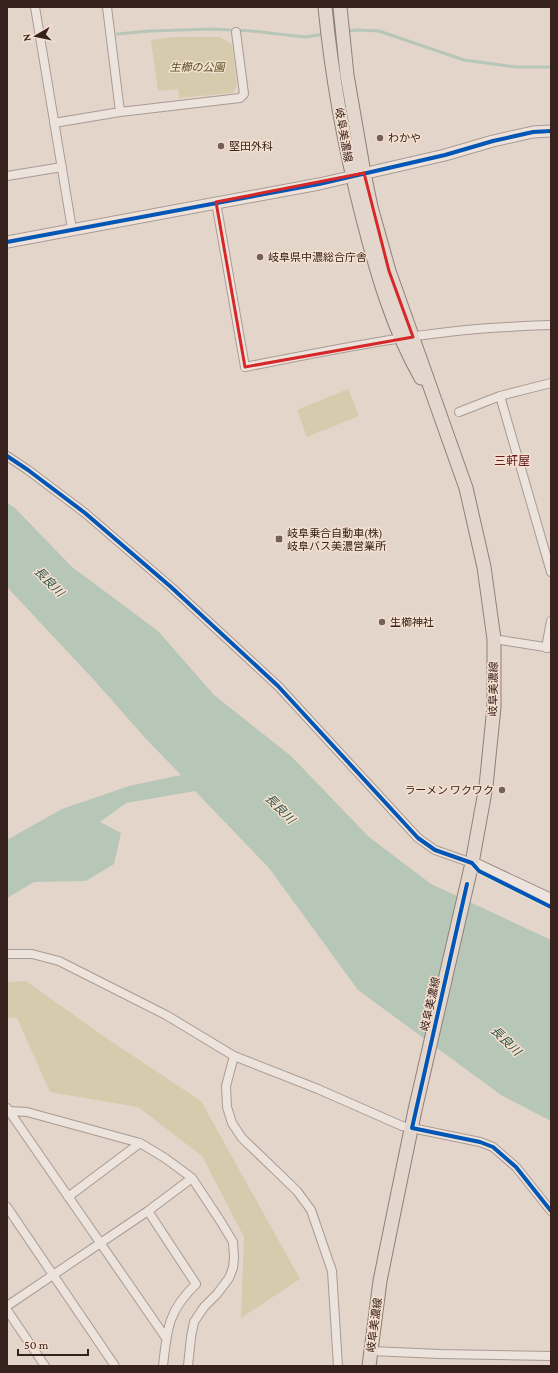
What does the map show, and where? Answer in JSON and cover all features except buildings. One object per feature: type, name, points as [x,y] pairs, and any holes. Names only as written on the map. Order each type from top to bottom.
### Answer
[{"type":"main road","name":"岐阜美濃線","points":[[325,7],[334,78],[358,175]]},
{"type":"main road","name":"岐阜美濃線","points":[[340,7],[358,175],[369,242],[383,291],[407,338],[412,363],[441,415],[468,495],[484,567],[494,639],[494,707],[486,786],[472,863],[415,1110],[380,1281],[369,1366]]},
{"type":"main road","points":[[472,863],[551,900]]},
{"type":"street","points":[[35,7],[72,229]]},
{"type":"street","points":[[107,7],[120,112]]},
{"type":"street","points":[[54,123],[120,112],[240,98],[244,94],[236,32]]},
{"type":"street","points":[[7,242],[319,184],[445,155],[493,141],[533,132],[551,131]]},
{"type":"street","points":[[7,176],[62,167]]},
{"type":"street","points":[[216,202],[245,367],[448,331],[551,325]]},
{"type":"street","points":[[459,412],[500,396],[551,383]]},
{"type":"street","points":[[500,396],[550,562],[551,572]]},
{"type":"street","points":[[7,456],[85,512],[171,587],[266,676],[323,734],[418,838],[435,850],[472,863]]},
{"type":"street","points":[[494,639],[549,648],[551,621]]},
{"type":"street","points":[[7,954],[32,954],[59,961],[166,1015],[234,1056],[318,1089],[402,1126],[480,1142],[493,1147],[516,1167],[551,1211]]},
{"type":"street","points":[[234,1056],[226,1086],[228,1107],[232,1123],[242,1138],[297,1191],[311,1210],[332,1271],[338,1366]]},
{"type":"street","points":[[8,1109],[27,1112],[140,1143],[165,1158],[192,1178],[233,1242],[234,1257],[233,1268],[229,1278],[217,1294],[204,1307],[194,1322],[188,1366]]},
{"type":"street","points":[[8,1109],[166,1338]]},
{"type":"street","points":[[68,1197],[140,1143]]},
{"type":"street","points":[[7,1306],[148,1211],[192,1178]]},
{"type":"street","points":[[7,1207],[89,1330],[115,1366]]},
{"type":"street","points":[[148,1211],[196,1284],[183,1296],[176,1306],[166,1338],[162,1366]]},
{"type":"street","points":[[7,1310],[45,1366]]},
{"type":"street","points":[[370,1351],[551,1356]]},
{"type":"highlighted area","points":[[364,173],[389,271],[413,337],[245,367],[216,202]]},
{"type":"green space","name":"生櫛の公園","points":[[173,37],[220,37],[232,44],[237,86],[232,93],[179,98],[178,89],[158,91],[151,40]]},
{"type":"green space","points":[[348,389],[359,416],[307,437],[297,410]]},
{"type":"green space","points":[[26,981],[103,1036],[201,1101],[300,1279],[241,1318],[244,1237],[202,1156],[138,1107],[50,1092],[17,1018],[7,1017],[7,982]]},
{"type":"water","name":"長良川","points":[[7,503],[14,507],[72,567],[158,631],[214,695],[291,756],[369,837],[431,884],[551,940],[551,1121],[501,1095],[358,990],[269,868],[195,791],[126,803],[100,822],[121,833],[114,864],[86,881],[34,882],[7,898],[7,840],[62,809],[129,786],[181,775],[7,587]]},
{"type":"waterway","points":[[117,34],[150,31],[213,29],[251,31],[305,37],[325,34]]},
{"type":"waterway","points":[[346,31],[379,31],[464,60],[516,67],[551,67]]},
{"type":"cycle path","points":[[7,242],[319,184],[445,155],[493,141],[533,132],[551,131]]},
{"type":"cycle path","points":[[7,456],[85,513],[171,587],[278,686],[418,838],[435,850],[472,863],[479,871],[551,907]]},
{"type":"cycle path","points":[[467,884],[412,1128],[480,1142],[493,1147],[516,1167],[551,1211]]},
{"type":"place","name":"わかや","points":[[380,138]]},
{"type":"place","name":"堅田外科","points":[[221,146]]},
{"type":"place","name":"岐阜県中濃総合庁舎","points":[[260,257]]},
{"type":"place","name":"岐阜乗合自動車(株) 岐阜バス美濃営業所","points":[[279,539]]},
{"type":"place","name":"生櫛神社","points":[[382,622]]},
{"type":"place","name":"ラーメン ワクワク","points":[[502,790]]},
{"type":"district","name":"三軒屋","points":[[512,461]]}]
